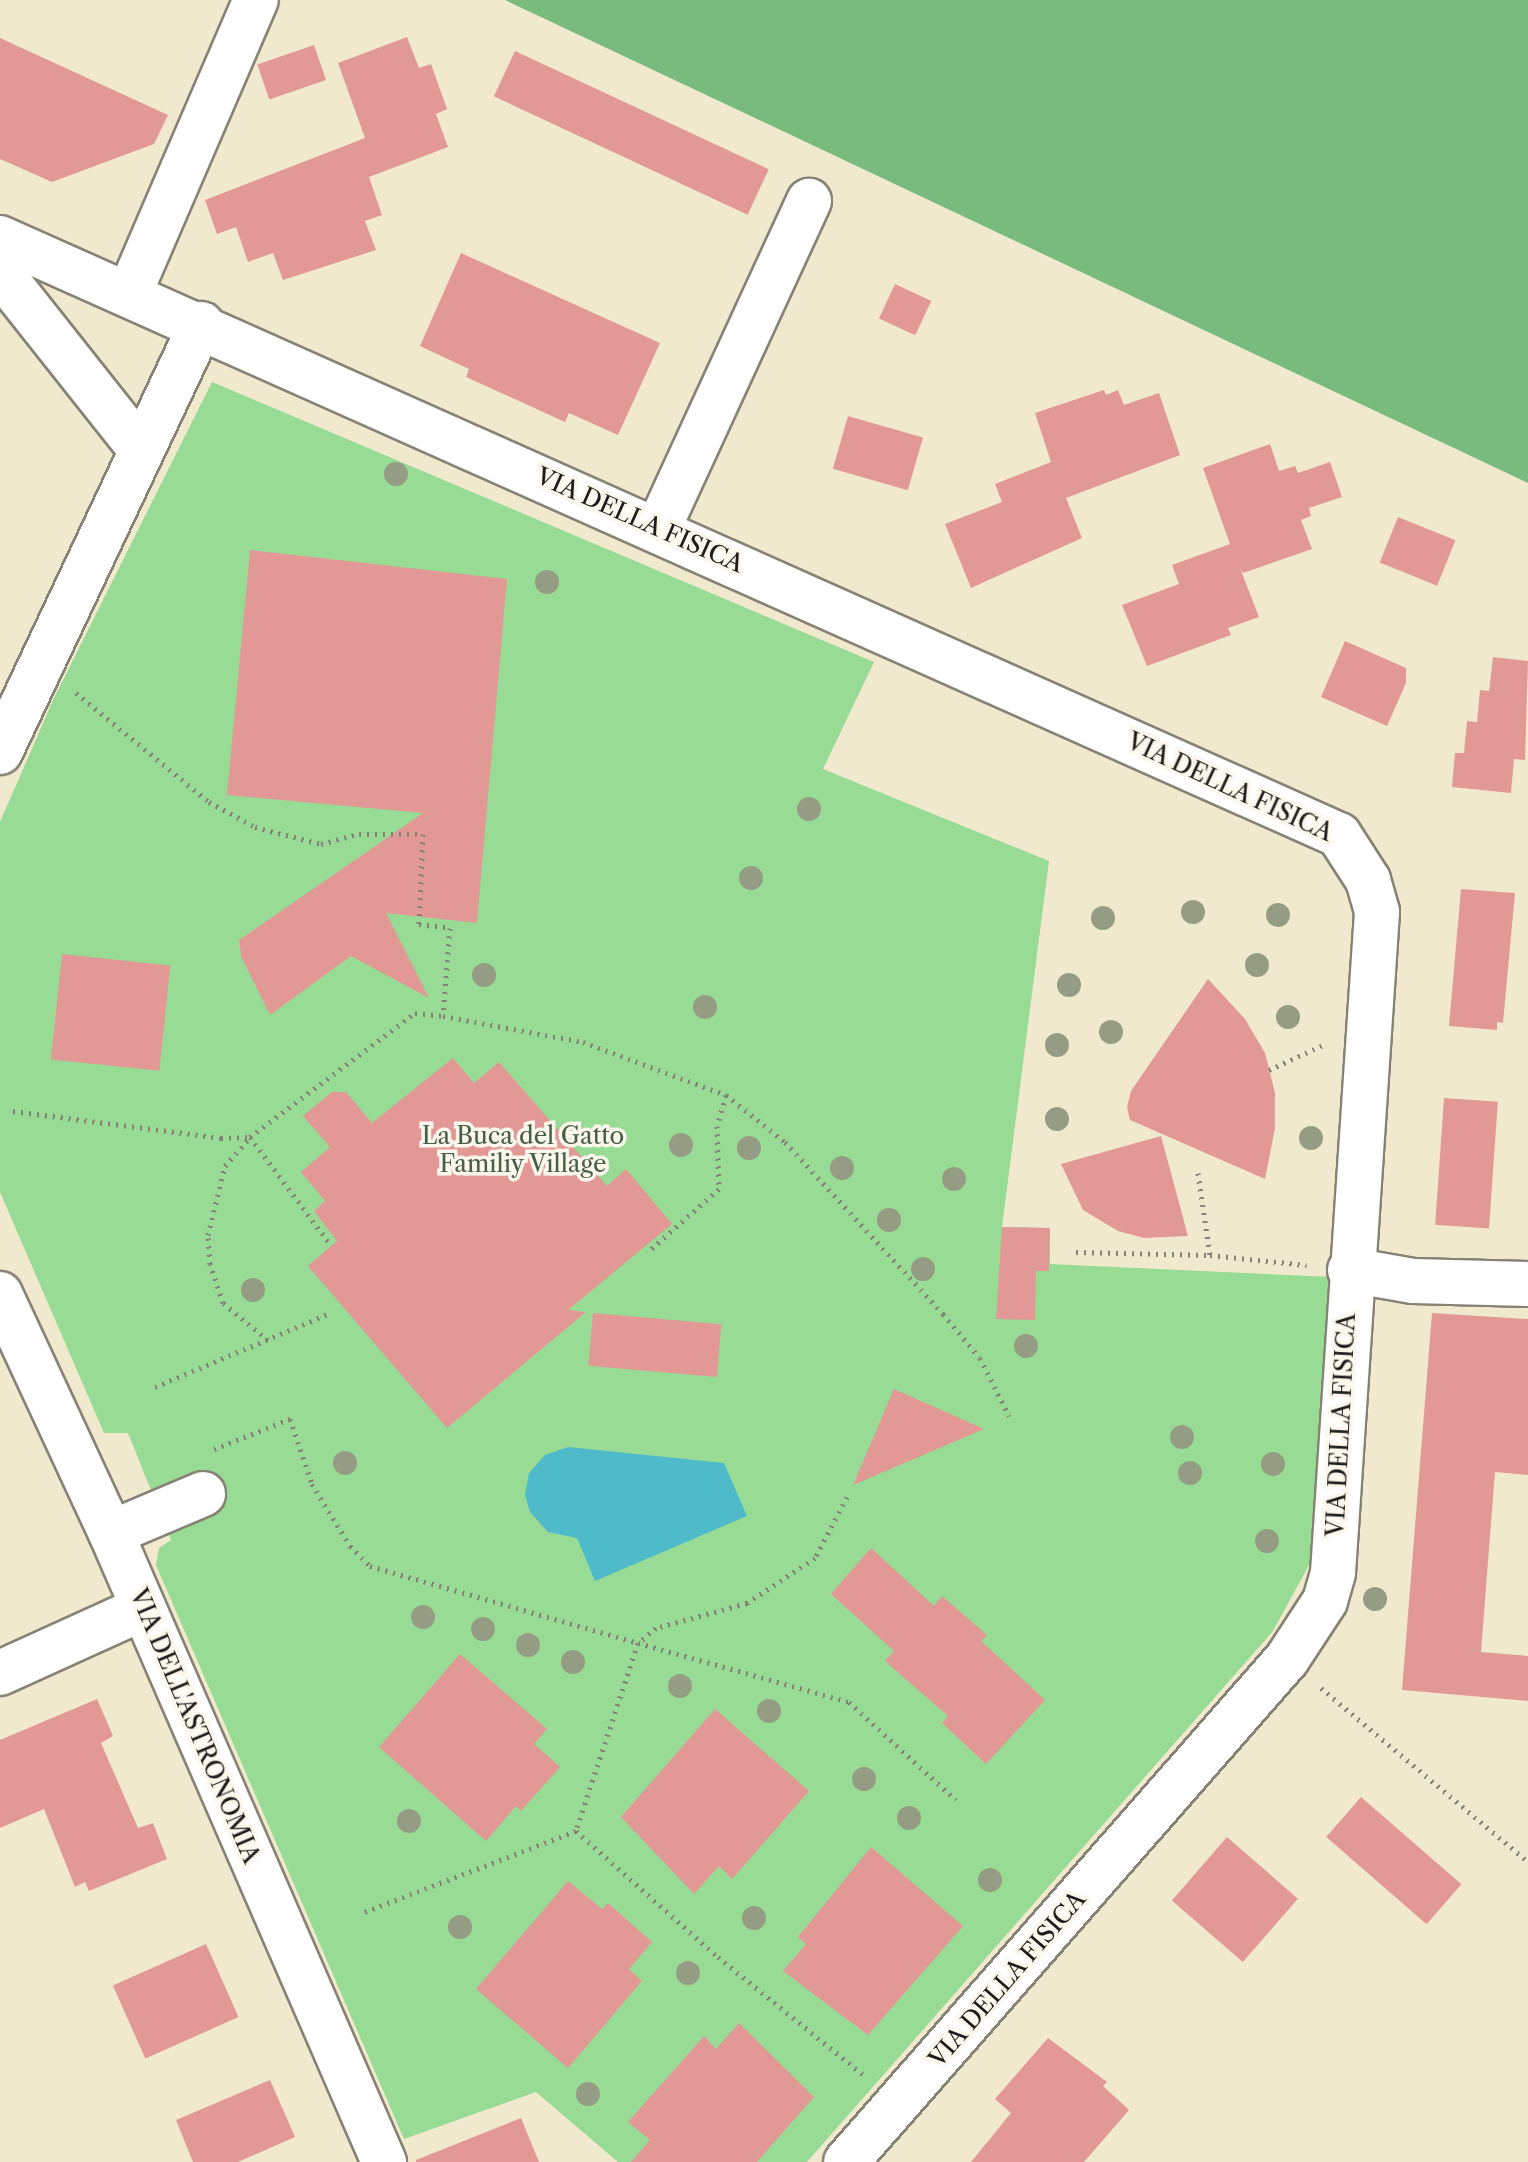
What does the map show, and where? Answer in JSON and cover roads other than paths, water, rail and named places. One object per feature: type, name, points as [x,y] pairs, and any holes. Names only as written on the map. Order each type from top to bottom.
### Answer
[{"type":"street","points":[[130,292],[256,0]]},
{"type":"street","points":[[659,527],[809,201]]},
{"type":"street","name":"VIA DELLA FISICA","points":[[0,238],[130,292],[659,527],[1339,835],[1356,855],[1377,912],[1366,1026],[1333,1573],[1314,1622],[1287,1659],[846,2162]]},
{"type":"street","points":[[0,272],[142,451]]},
{"type":"street","points":[[0,752],[201,324]]},
{"type":"street","points":[[1350,1270],[1413,1281],[1528,1284]]},
{"type":"street","name":"VIA DELL'ASTRONOMIA","points":[[0,1294],[111,1533],[384,2162]]},
{"type":"street","points":[[111,1533],[202,1474]]},
{"type":"street","points":[[0,1673],[143,1608]]},
{"type":"water","points":[[568,1447],[724,1463],[747,1516],[595,1581],[577,1538],[548,1532],[530,1512],[525,1495],[529,1473],[545,1455]]},
{"type":"park label","name":"La Buca del Gatto Familiy Village","points":[[523,1150]]}]
